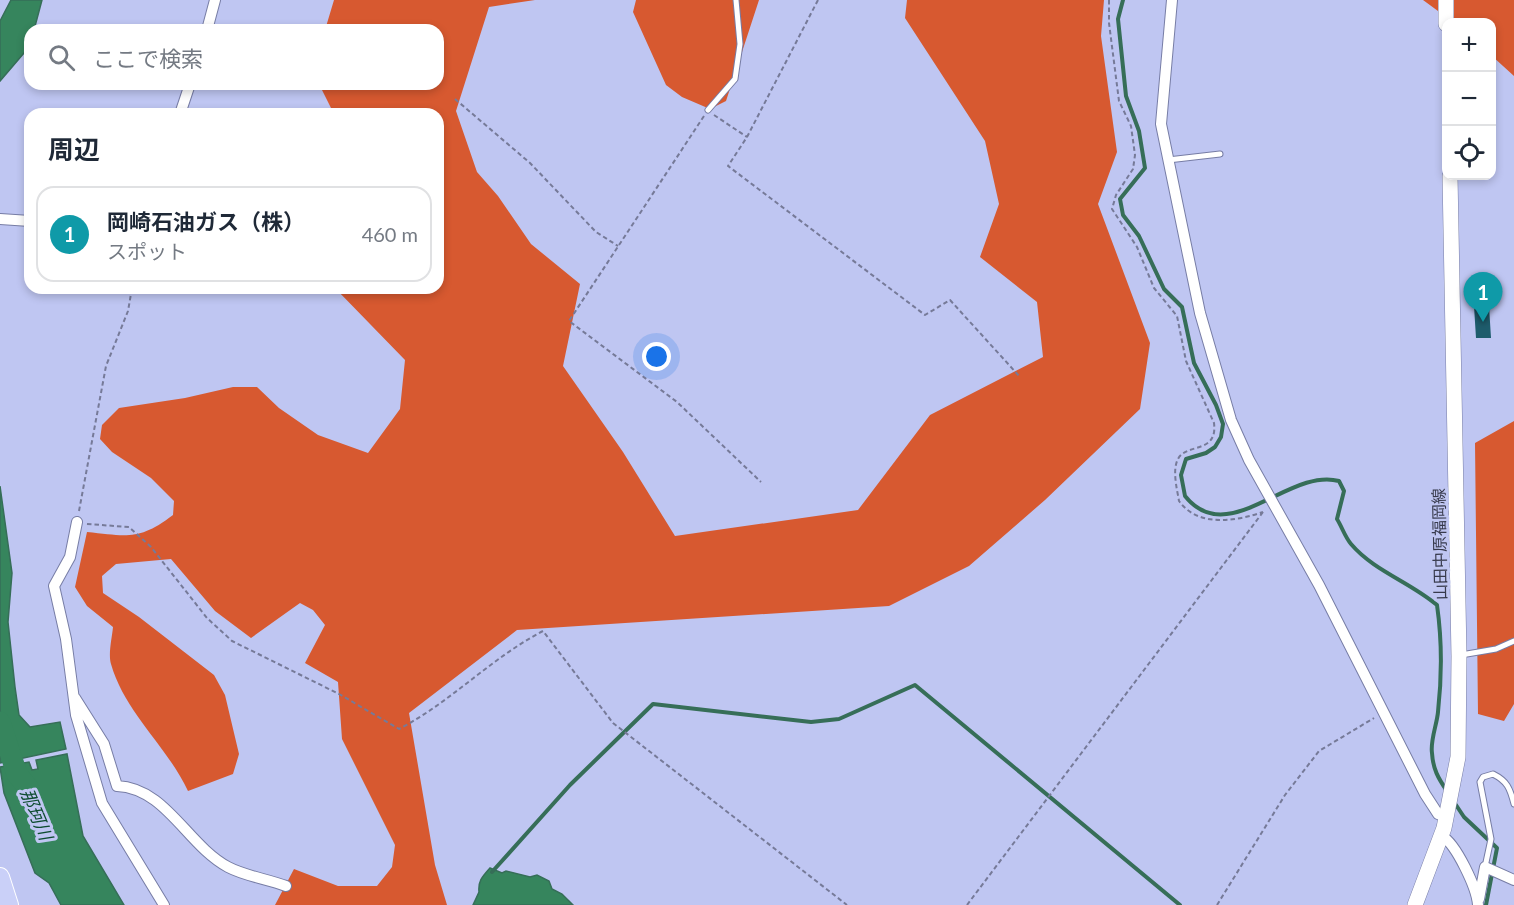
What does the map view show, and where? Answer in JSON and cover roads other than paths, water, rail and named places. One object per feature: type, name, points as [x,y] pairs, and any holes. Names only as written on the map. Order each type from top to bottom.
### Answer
[{"type":"highway","points":[[0,877],[9,905]]},
{"type":"main road","points":[[1446,0],[1446,18]]},
{"type":"main road","name":"山田中原福岡線","points":[[1414,905],[1442,837],[1455,777],[1460,734],[1450,180]]},
{"type":"street","points":[[209,24],[215,0]]},
{"type":"street","points":[[1172,0],[1161,124],[1200,313],[1231,420],[1249,460],[1319,585],[1425,794],[1438,814],[1446,817]]},
{"type":"street","points":[[182,108],[188,90]]},
{"type":"street","points":[[2,219],[24,221]]},
{"type":"street","points":[[77,522],[70,557],[54,586],[66,639],[75,715],[102,803],[164,905]]},
{"type":"street","points":[[73,695],[104,744],[117,786],[130,787],[159,801],[179,827],[227,867],[286,886]]},
{"type":"street","points":[[1442,837],[1450,840],[1473,885],[1478,903]]},
{"type":"street","points":[[1478,903],[1485,867],[1514,880]]},
{"type":"lane","points":[[708,110],[735,79],[740,44],[736,0]]},
{"type":"lane","points":[[1168,160],[1220,154]]},
{"type":"lane","points":[[1459,656],[1496,649],[1514,641]]},
{"type":"lane","points":[[1485,867],[1491,839],[1481,791],[1480,782],[1483,777],[1492,774],[1504,779],[1510,788],[1514,804]]},
{"type":"water","points":[[11,0],[42,0],[36,24],[24,24],[24,53],[0,81],[0,21]]},
{"type":"water","points":[[0,486],[12,573],[8,622],[19,715],[30,727],[60,722],[66,749],[0,763]]},
{"type":"water","points":[[67,754],[83,836],[124,905],[61,905],[49,883],[35,873],[4,793],[0,767],[29,762],[32,770],[38,769],[36,760]]},
{"type":"water","points":[[490,868],[502,873],[506,871],[530,877],[537,875],[549,881],[552,889],[562,894],[573,905],[473,905],[479,892],[481,879]]},
{"type":"waterway","points":[[1123,0],[1118,19],[1126,96],[1139,131],[1145,168],[1120,199],[1123,215],[1139,236],[1164,289],[1182,307],[1194,363],[1216,405],[1223,424],[1221,437],[1215,447],[1206,453],[1186,459],[1181,475],[1185,496],[1202,510],[1220,514],[1239,511],[1259,504],[1300,485],[1320,480],[1339,481],[1344,491],[1337,519],[1351,544],[1370,562],[1437,605],[1441,672],[1432,748],[1435,769],[1447,791]]},
{"type":"waterway","points":[[492,872],[570,785],[653,704],[811,722],[839,719],[915,685],[1180,905]]},
{"type":"waterway","name":"那珂川","points":[[0,722],[17,774],[29,789]]},
{"type":"waterway","points":[[1454,802],[1464,817],[1497,848],[1486,905]]},
{"type":"place","name":"岡崎石油ガス（株）","points":[[1483,322]]}]
